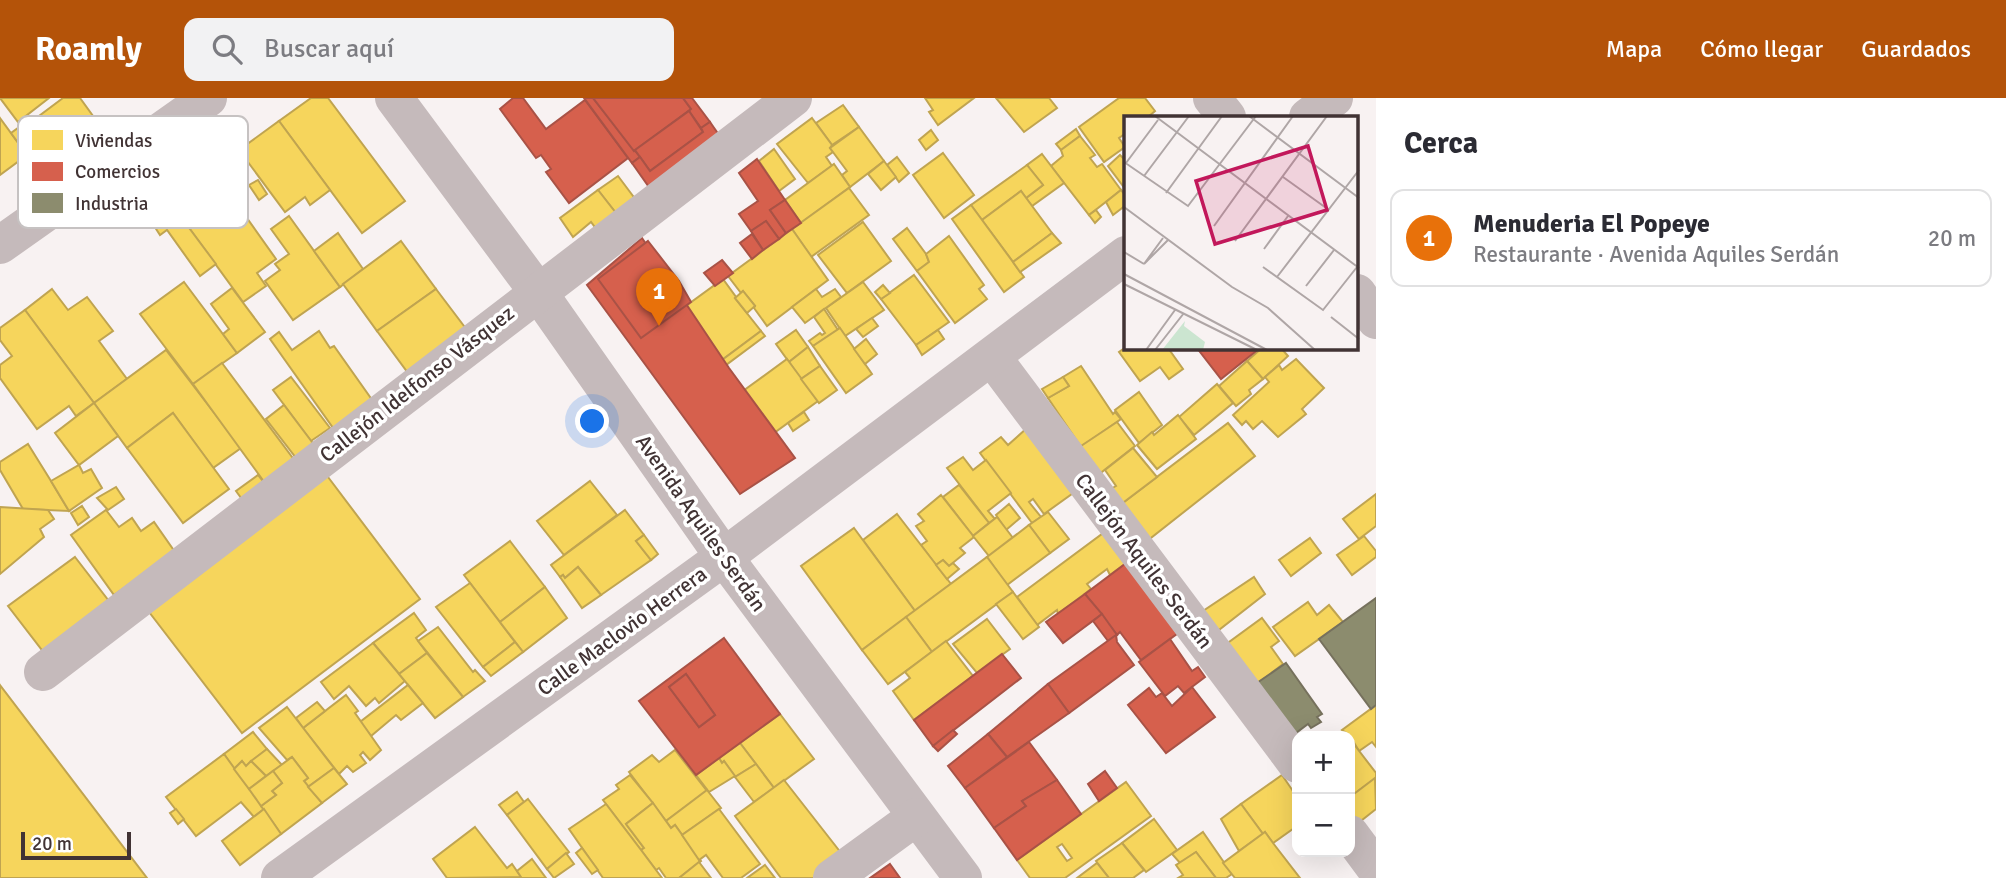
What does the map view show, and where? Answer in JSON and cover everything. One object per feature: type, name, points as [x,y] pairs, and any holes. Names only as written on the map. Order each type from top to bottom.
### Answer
[{"type":"street","points":[[183,116],[208,98]]},
{"type":"street","name":"Avenida Aquiles Serdán","points":[[394,98],[538,292],[724,557],[963,878]]},
{"type":"street","name":"Callejón Idelfonso Vásquez","points":[[43,672],[793,98]]},
{"type":"street","points":[[1212,98],[1226,116]]},
{"type":"street","points":[[1309,116],[1334,98]]},
{"type":"street","points":[[0,245],[24,228]]},
{"type":"street","name":"Calle Maclovio Herrera","points":[[281,877],[724,557],[1124,257]]},
{"type":"street","points":[[1358,294],[1376,320]]},
{"type":"street","name":"Callejón Aquiles Serdán","points":[[992,358],[1292,757]]},
{"type":"street","points":[[832,878],[916,817]]},
{"type":"street","points":[[1355,841],[1376,869]]},
{"type":"building: Viviendas","points":[[0,98],[49,98],[26,116],[18,116],[18,122]]},
{"type":"building: Viviendas","points":[[63,98],[80,98],[93,116],[39,116]]},
{"type":"building: Viviendas","points":[[311,98],[328,98],[405,201],[362,233],[279,121]]},
{"type":"building: Viviendas","points":[[925,98],[974,98],[938,125],[929,112],[933,110]]},
{"type":"building: Viviendas","points":[[996,98],[1049,98],[1057,108],[1024,132]]},
{"type":"building: Viviendas","points":[[1119,98],[1145,98],[1155,111],[1149,116],[1124,116],[1124,134],[1119,138],[1124,148],[1104,162],[1079,127]]},
{"type":"building: Viviendas","points":[[843,105],[859,127],[832,145],[816,123]]},
{"type":"building: Viviendas","points":[[0,118],[18,143],[18,162],[0,175]]},
{"type":"building: Viviendas","points":[[812,118],[832,145],[830,148],[833,152],[826,157],[832,166],[808,183],[777,144]]},
{"type":"building: Viviendas","points":[[279,121],[330,190],[310,205],[305,197],[285,212],[248,162],[248,143]]},
{"type":"building: Viviendas","points":[[859,127],[884,161],[850,187],[842,175],[847,171],[830,148]]},
{"type":"building: Viviendas","points":[[18,128],[18,143],[11,133]]},
{"type":"building: Viviendas","points":[[1076,129],[1080,136],[1061,150],[1056,144]]},
{"type":"building: Viviendas","points":[[931,130],[938,140],[926,150],[919,140]]},
{"type":"building: Viviendas","points":[[1080,136],[1095,155],[1090,158],[1097,167],[1102,164],[1121,190],[1089,215],[1051,166],[1063,156],[1061,150]]},
{"type":"building: Viviendas","points":[[774,149],[795,179],[779,191],[759,161]]},
{"type":"building: Viviendas","points":[[943,153],[974,195],[944,218],[913,175]]},
{"type":"building: Viviendas","points":[[1042,154],[1064,183],[1032,206],[1026,198],[1043,185],[1027,165]]},
{"type":"building: Viviendas","points":[[1120,155],[1124,159],[1124,187],[1108,166]]},
{"type":"building: Viviendas","points":[[897,157],[909,173],[899,182],[887,165]]},
{"type":"building: Viviendas","points":[[884,161],[896,177],[881,190],[868,174]]},
{"type":"building: Viviendas","points":[[834,164],[850,187],[801,223],[785,200]]},
{"type":"building: Viviendas","points":[[1027,165],[1043,185],[1026,198],[1021,191],[982,220],[971,205]]},
{"type":"building: Viviendas","points":[[618,176],[642,208],[623,222],[598,190]]},
{"type":"building: Viviendas","points":[[258,180],[267,194],[259,200],[249,185]]},
{"type":"building: Viviendas","points":[[849,188],[869,215],[811,257],[792,229]]},
{"type":"building: Viviendas","points":[[598,190],[623,222],[603,238],[591,222],[573,237],[560,218]]},
{"type":"building: Viviendas","points":[[1121,190],[1124,194],[1124,207],[1113,215],[1106,202]]},
{"type":"building: Viviendas","points":[[1021,191],[1052,233],[1013,262],[982,220]]},
{"type":"building: Viviendas","points":[[971,205],[1024,277],[1004,292],[952,219]]},
{"type":"building: Viviendas","points":[[1096,210],[1101,217],[1095,223],[1089,215]]},
{"type":"building: Viviendas","points":[[289,216],[340,287],[293,320],[265,281],[280,270],[275,264],[289,254],[271,229]]},
{"type":"building: Viviendas","points":[[248,220],[276,259],[257,273],[266,286],[243,302],[189,228],[248,228]]},
{"type":"building: Viviendas","points":[[863,222],[891,261],[847,293],[818,255]]},
{"type":"building: Viviendas","points":[[156,228],[189,228],[216,264],[200,276],[167,230],[160,235]]},
{"type":"building: Viviendas","points":[[907,228],[929,262],[917,271],[893,239]]},
{"type":"building: Viviendas","points":[[792,229],[828,280],[767,326],[755,306],[728,276]]},
{"type":"building: Viviendas","points":[[338,233],[363,269],[340,287],[314,251]]},
{"type":"building: Viviendas","points":[[1052,233],[1061,243],[1020,272],[1013,262]]},
{"type":"building: Viviendas","points":[[949,236],[984,285],[979,289],[987,299],[955,323],[917,271],[929,262],[926,254]]},
{"type":"building: Viviendas","points":[[401,241],[436,289],[377,331],[343,284]]},
{"type":"building: Viviendas","points":[[914,275],[949,322],[916,345],[881,299]]},
{"type":"building: Viviendas","points":[[723,279],[761,331],[718,363],[679,311]]},
{"type":"building: Viviendas","points":[[184,282],[237,353],[193,384],[140,314]]},
{"type":"building: Viviendas","points":[[863,282],[884,310],[845,336],[826,308]]},
{"type":"building: Viviendas","points":[[883,285],[890,293],[881,299],[875,292]]},
{"type":"building: Viviendas","points":[[232,288],[265,332],[237,353],[223,334],[229,329],[211,304]]},
{"type":"building: Viviendas","points":[[52,289],[68,310],[87,297],[113,331],[99,341],[127,379],[94,403],[25,310]]},
{"type":"building: Viviendas","points":[[436,289],[470,334],[411,377],[377,331]]},
{"type":"building: Viviendas","points":[[816,289],[822,297],[835,289],[841,297],[805,323],[792,307]]},
{"type":"building: Viviendas","points":[[743,291],[755,306],[747,313],[735,298]]},
{"type":"building: Viviendas","points":[[824,309],[838,330],[813,346],[809,341],[820,333],[825,333],[814,317]]},
{"type":"building: Viviendas","points":[[25,310],[94,403],[76,416],[69,406],[37,429],[0,378],[0,365],[12,356],[0,340],[0,328]]},
{"type":"building: Viviendas","points":[[679,311],[729,378],[690,406],[641,338]]},
{"type":"building: Viviendas","points":[[872,318],[878,326],[863,337],[856,329]]},
{"type":"building: Viviendas","points":[[840,328],[872,374],[846,393],[813,346]]},
{"type":"building: Viviendas","points":[[796,330],[808,347],[789,362],[776,344]]},
{"type":"building: Viviendas","points":[[938,330],[944,339],[922,355],[916,345]]},
{"type":"building: Viviendas","points":[[319,331],[330,348],[334,346],[375,404],[336,432],[270,339],[279,332],[292,350]]},
{"type":"building: Viviendas","points":[[761,331],[765,336],[722,368],[718,363]]},
{"type":"building: Viviendas","points":[[866,339],[877,354],[865,364],[854,349]]},
{"type":"building: Viviendas","points":[[808,347],[820,366],[801,379],[789,362]]},
{"type":"building: Viviendas","points":[[1124,348],[1169,350],[1183,369],[1169,379],[1160,367],[1140,381],[1119,352]]},
{"type":"building: Viviendas","points":[[166,350],[241,448],[213,468],[173,413],[127,448],[94,403]]},
{"type":"building: Viviendas","points":[[1260,350],[1283,350],[1288,356],[1263,379],[1247,361]]},
{"type":"building: Viviendas","points":[[787,359],[818,401],[774,433],[743,391]]},
{"type":"building: Viviendas","points":[[1296,359],[1324,388],[1302,409],[1306,414],[1278,437],[1262,421],[1253,429],[1246,421],[1242,425],[1233,415],[1269,382],[1265,377],[1279,365],[1282,370]]},
{"type":"building: Viviendas","points":[[1247,361],[1263,379],[1249,390],[1251,394],[1236,406],[1219,386]]},
{"type":"building: Viviendas","points":[[222,363],[295,461],[265,483],[193,384]]},
{"type":"building: Viviendas","points":[[820,366],[837,390],[819,403],[801,379]]},
{"type":"building: Viviendas","points":[[1081,366],[1113,414],[1115,412],[1121,419],[1081,447],[1048,398],[1069,386],[1063,377]]},
{"type":"building: Viviendas","points":[[732,375],[788,453],[747,484],[690,406]]},
{"type":"building: Viviendas","points":[[291,377],[330,428],[311,441],[273,390]]},
{"type":"building: Viviendas","points":[[1063,377],[1069,386],[1048,398],[1042,389]]},
{"type":"building: Viviendas","points":[[1217,384],[1233,403],[1194,435],[1179,417]]},
{"type":"building: Viviendas","points":[[1139,392],[1162,425],[1139,443],[1115,410]]},
{"type":"building: Viviendas","points":[[94,403],[118,436],[79,465],[55,433]]},
{"type":"building: Viviendas","points":[[284,405],[318,450],[300,463],[266,419]]},
{"type":"building: Viviendas","points":[[804,412],[809,420],[793,431],[788,423]]},
{"type":"building: Viviendas","points":[[173,413],[229,489],[183,523],[127,448]]},
{"type":"building: Viviendas","points":[[1178,415],[1196,439],[1157,469],[1137,445]]},
{"type":"building: Viviendas","points":[[1117,422],[1135,446],[1098,475],[1078,448]]},
{"type":"building: Viviendas","points":[[1228,423],[1255,456],[1147,541],[1120,505]]},
{"type":"building: Viviendas","points":[[1027,428],[1076,491],[1044,514],[1033,499],[1029,502],[1041,517],[1032,523],[980,453],[1001,437],[1008,445]]},
{"type":"building: Viviendas","points":[[28,444],[69,511],[23,509],[0,470],[0,462]]},
{"type":"building: Viviendas","points":[[1133,448],[1157,477],[1120,505],[1109,490],[1116,486],[1105,470]]},
{"type":"building: Viviendas","points":[[963,457],[973,470],[986,460],[1011,493],[988,511],[995,519],[989,523],[947,468]]},
{"type":"building: Viviendas","points":[[79,465],[83,473],[91,469],[102,488],[69,511],[51,481]]},
{"type":"building: Viviendas","points":[[325,473],[420,599],[242,733],[146,608]]},
{"type":"building: Viviendas","points":[[258,475],[269,489],[247,506],[236,491]]},
{"type":"building: Viviendas","points":[[590,481],[617,515],[564,555],[537,521]]},
{"type":"building: Viviendas","points":[[959,485],[989,523],[973,536],[943,497]]},
{"type":"building: Viviendas","points":[[116,487],[124,499],[108,510],[97,498]]},
{"type":"building: Viviendas","points":[[1376,494],[1376,526],[1359,539],[1343,519]]},
{"type":"building: Viviendas","points":[[941,495],[974,537],[960,548],[965,553],[949,566],[943,560],[936,565],[921,545],[927,541],[916,526],[924,521],[918,514]]},
{"type":"building: Viviendas","points":[[1009,504],[1020,518],[1006,530],[996,515]]},
{"type":"building: Viviendas","points":[[82,506],[89,517],[78,525],[71,513]]},
{"type":"building: Viviendas","points":[[0,507],[48,510],[54,519],[40,529],[44,537],[0,574]]},
{"type":"building: Viviendas","points":[[106,510],[119,527],[132,518],[141,531],[154,522],[175,552],[114,595],[71,535]]},
{"type":"building: Viviendas","points":[[625,510],[644,535],[636,541],[651,560],[601,595],[578,567],[565,578],[563,575],[560,577],[551,565]]},
{"type":"building: Viviendas","points":[[1048,512],[1069,539],[1050,553],[1029,525]]},
{"type":"building: Viviendas","points":[[897,514],[951,584],[915,611],[863,540]]},
{"type":"building: Viviendas","points":[[997,517],[1013,538],[989,556],[973,536]]},
{"type":"building: Viviendas","points":[[1029,525],[1050,553],[1007,585],[987,557]]},
{"type":"building: Viviendas","points":[[854,528],[915,611],[862,650],[801,566]]},
{"type":"building: Viviendas","points":[[1106,531],[1129,561],[1110,575],[1107,569],[1087,584],[1091,589],[1058,614],[1057,610],[1037,625],[1017,597]]},
{"type":"building: Viviendas","points":[[644,535],[658,554],[651,560],[636,541]]},
{"type":"building: Viviendas","points":[[1364,536],[1376,551],[1376,557],[1352,575],[1337,555]]},
{"type":"building: Viviendas","points":[[1310,538],[1321,553],[1291,576],[1279,560]]},
{"type":"building: Viviendas","points":[[510,541],[545,587],[500,622],[464,575]]},
{"type":"building: Viviendas","points":[[75,557],[112,605],[45,654],[8,606]]},
{"type":"building: Viviendas","points":[[987,557],[1013,592],[932,652],[906,617]]},
{"type":"building: Viviendas","points":[[943,560],[949,566],[953,563],[959,569],[947,579],[936,565]]},
{"type":"building: Viviendas","points":[[578,567],[601,595],[582,608],[560,577],[563,575],[565,578]]},
{"type":"building: Viviendas","points":[[1254,577],[1265,594],[1215,633],[1200,613]]},
{"type":"building: Viviendas","points":[[470,583],[515,642],[483,667],[436,607]]},
{"type":"building: Viviendas","points":[[545,587],[567,618],[523,652],[500,622]]},
{"type":"building: Viviendas","points":[[1013,592],[1039,627],[1023,639],[996,604]]},
{"type":"building: Viviendas","points":[[1308,602],[1317,615],[1329,605],[1343,622],[1295,656],[1273,627]]},
{"type":"building: Viviendas","points":[[414,613],[426,630],[416,638],[427,653],[399,674],[373,643]]},
{"type":"building: Viviendas","points":[[906,617],[932,652],[888,684],[862,650]]},
{"type":"building: Viviendas","points":[[1262,618],[1279,641],[1271,647],[1283,664],[1257,684],[1225,645]]},
{"type":"building: Viviendas","points":[[987,619],[1010,649],[977,673],[953,644]]},
{"type":"building: Viviendas","points":[[438,627],[473,672],[475,670],[485,681],[463,697],[418,641]]},
{"type":"building: Viviendas","points":[[946,641],[973,676],[914,720],[893,691],[910,678],[905,672]]},
{"type":"building: Viviendas","points":[[515,642],[523,652],[491,676],[483,667]]},
{"type":"building: Viviendas","points":[[373,643],[405,681],[379,703],[375,698],[366,706],[349,686],[334,699],[321,682]]},
{"type":"building: Viviendas","points":[[427,653],[463,697],[435,718],[399,674]]},
{"type":"building: Viviendas","points":[[0,685],[147,878],[0,878]]},
{"type":"building: Viviendas","points":[[408,685],[423,703],[401,720],[396,715],[371,736],[360,722]]},
{"type":"building: Viviendas","points":[[346,695],[381,750],[370,760],[363,752],[360,755],[366,763],[353,772],[347,766],[339,774],[303,728]]},
{"type":"building: Viviendas","points":[[317,702],[325,711],[303,728],[296,718]]},
{"type":"building: Viviendas","points":[[1376,705],[1376,747],[1372,742],[1359,751],[1355,744],[1355,731],[1342,730]]},
{"type":"building: Viviendas","points":[[287,707],[334,768],[308,787],[304,781],[308,778],[292,757],[287,760],[259,728]]},
{"type":"building: Viviendas","points":[[780,714],[814,759],[774,788],[740,743]]},
{"type":"building: Viviendas","points":[[253,732],[267,749],[246,766],[242,761],[234,769],[224,754]]},
{"type":"building: Viviendas","points":[[740,743],[756,764],[735,777],[719,758]]},
{"type":"building: Viviendas","points":[[1355,746],[1376,773],[1376,778],[1355,793]]},
{"type":"building: Viviendas","points":[[267,749],[282,765],[266,776],[251,761]]},
{"type":"building: Viviendas","points":[[675,750],[707,791],[666,821],[629,772],[652,755],[659,762]]},
{"type":"building: Viviendas","points":[[224,754],[264,809],[254,817],[241,802],[196,836],[166,797]]},
{"type":"building: Viviendas","points":[[292,757],[308,778],[304,781],[322,803],[281,834],[261,806],[276,795],[272,791],[282,783],[273,771]]},
{"type":"building: Viviendas","points":[[719,758],[735,776],[709,792],[696,775]]},
{"type":"building: Viviendas","points":[[242,761],[246,766],[251,761],[266,776],[249,789],[234,769]]},
{"type":"building: Viviendas","points":[[756,764],[774,788],[754,802],[735,777]]},
{"type":"building: Viviendas","points":[[334,768],[347,784],[322,803],[308,787]]},
{"type":"building: Viviendas","points":[[273,771],[282,783],[272,791],[276,795],[261,806],[249,789]]},
{"type":"building: Viviendas","points":[[630,775],[653,803],[626,824],[644,848],[641,850],[603,800],[619,789],[616,785]]},
{"type":"building: Viviendas","points":[[1282,775],[1292,790],[1292,830],[1273,843],[1241,804]]},
{"type":"building: Viviendas","points":[[1375,778],[1376,809],[1357,824],[1355,821],[1355,793]]},
{"type":"building: Viviendas","points":[[784,780],[845,858],[818,878],[781,878],[735,816]]},
{"type":"building: Viviendas","points":[[1126,782],[1151,816],[1065,878],[1030,878],[1017,860]],"holes":[[[1062,844],[1072,858],[1067,861],[1057,847]]]},
{"type":"building: Viviendas","points":[[707,790],[721,808],[682,835],[675,825],[671,828],[666,821]]},
{"type":"building: Viviendas","points":[[517,792],[524,802],[507,815],[499,805]]},
{"type":"building: Viviendas","points":[[528,799],[569,852],[547,869],[507,815]]},
{"type":"building: Viviendas","points":[[653,803],[671,828],[675,825],[701,861],[679,878],[666,878],[659,868],[656,870],[626,824]]},
{"type":"building: Viviendas","points":[[606,804],[662,878],[603,878],[569,829]]},
{"type":"building: Viviendas","points":[[1241,804],[1263,834],[1239,851],[1221,819]]},
{"type":"building: Viviendas","points":[[176,809],[184,819],[178,824],[170,813]]},
{"type":"building: Viviendas","points":[[264,809],[281,834],[240,865],[222,841]]},
{"type":"building: Viviendas","points":[[719,809],[760,864],[741,878],[723,878],[706,855],[699,860],[682,835]]},
{"type":"building: Viviendas","points":[[1154,819],[1177,850],[1146,872],[1122,843]]},
{"type":"building: Viviendas","points":[[475,827],[507,868],[512,864],[521,877],[447,878],[433,859]]},
{"type":"building: Viviendas","points":[[1203,832],[1232,874],[1226,878],[1216,878],[1196,852],[1180,863],[1172,854]]},
{"type":"building: Viviendas","points":[[1265,832],[1300,878],[1235,878],[1223,863]]},
{"type":"building: Viviendas","points":[[1122,843],[1144,870],[1133,878],[1109,878],[1096,861]]},
{"type":"building: Viviendas","points":[[582,848],[598,870],[592,874],[576,853]]},
{"type":"building: Viviendas","points":[[1196,852],[1216,878],[1178,878],[1183,875],[1176,865]]},
{"type":"building: Viviendas","points":[[566,853],[574,864],[554,878],[547,869]]},
{"type":"building: Viviendas","points":[[532,859],[546,878],[519,878],[521,877],[517,871]]},
{"type":"building: Viviendas","points":[[699,862],[711,878],[679,878]]},
{"type":"building: Viviendas","points":[[1097,863],[1109,878],[1077,878]]},
{"type":"building: Viviendas","points":[[765,865],[775,878],[747,878]]},
{"type":"building: Comercios","points":[[513,98],[523,98],[546,129],[585,100],[628,158],[569,203],[546,172],[551,169],[541,155],[536,158],[500,109]]},
{"type":"building: Comercios","points":[[584,98],[593,98],[640,157],[632,163]]},
{"type":"building: Comercios","points":[[593,98],[683,98],[691,109],[634,151]]},
{"type":"building: Comercios","points":[[683,98],[692,98],[710,122],[701,128]]},
{"type":"building: Comercios","points":[[689,111],[703,132],[650,171],[635,150]]},
{"type":"building: Comercios","points":[[710,122],[726,145],[656,197],[632,163],[640,157],[650,171],[703,132],[701,128]]},
{"type":"building: Comercios","points":[[757,159],[785,200],[770,210],[786,233],[779,239],[766,221],[751,231],[739,214],[758,201],[739,173]]},
{"type":"building: Comercios","points":[[785,200],[801,223],[786,233],[770,210]]},
{"type":"building: Comercios","points":[[766,221],[779,239],[763,250],[751,231]]},
{"type":"building: Comercios","points":[[752,234],[763,250],[752,259],[740,243]]},
{"type":"building: Comercios","points":[[642,238],[729,368],[795,458],[740,494],[587,285]]},
{"type":"building: Comercios","points":[[648,241],[679,281],[691,302],[641,338],[598,279]]},
{"type":"building: Comercios","points":[[722,260],[733,273],[715,286],[704,273]]},
{"type":"building: Comercios","points":[[1199,350],[1257,350],[1221,379]]},
{"type":"building: Comercios","points":[[1129,561],[1181,631],[1141,660],[1120,632],[1117,635],[1085,594]]},
{"type":"building: Comercios","points":[[1085,594],[1102,614],[1063,643],[1046,622]]},
{"type":"building: Comercios","points":[[1102,614],[1117,635],[1108,641],[1093,621]]},
{"type":"building: Comercios","points":[[1116,635],[1117,642],[1134,665],[1069,713],[1048,684]]},
{"type":"building: Comercios","points":[[724,638],[780,714],[696,775],[639,701]],"holes":[[[686,674],[715,715],[699,727],[669,687]]]},
{"type":"building: Comercios","points":[[1170,639],[1192,671],[1198,667],[1205,677],[1184,693],[1178,686],[1165,696],[1139,662]]},
{"type":"building: Comercios","points":[[1002,654],[1021,678],[933,746],[914,720]]},
{"type":"building: Comercios","points":[[686,674],[715,715],[699,727],[669,687]]},
{"type":"building: Comercios","points":[[1048,684],[1069,713],[1007,757],[988,734]]},
{"type":"building: Comercios","points":[[1192,687],[1215,717],[1166,753],[1128,705],[1149,688],[1156,697],[1162,693],[1172,706]]},
{"type":"building: Comercios","points":[[953,730],[957,734],[938,751],[933,746]]},
{"type":"building: Comercios","points":[[988,734],[1007,757],[965,788],[948,766]]},
{"type":"building: Comercios","points":[[1029,742],[1057,780],[1022,801],[1026,806],[994,828],[965,788]]},
{"type":"building: Comercios","points":[[1105,771],[1117,788],[1099,801],[1088,784]]},
{"type":"building: Comercios","points":[[1057,780],[1081,814],[1017,860],[994,828],[1026,806],[1022,801]]},
{"type":"building: Comercios","points":[[890,864],[900,878],[870,878]]},
{"type":"building: Industria","points":[[1376,598],[1376,705],[1371,709],[1319,639]]},
{"type":"building: Industria","points":[[1286,663],[1322,714],[1317,717],[1321,722],[1311,728],[1308,724],[1299,731],[1292,731],[1292,736],[1254,685]]},
{"type":"place","name":"Menuderia El Popeye","points":[[659,326]]}]
